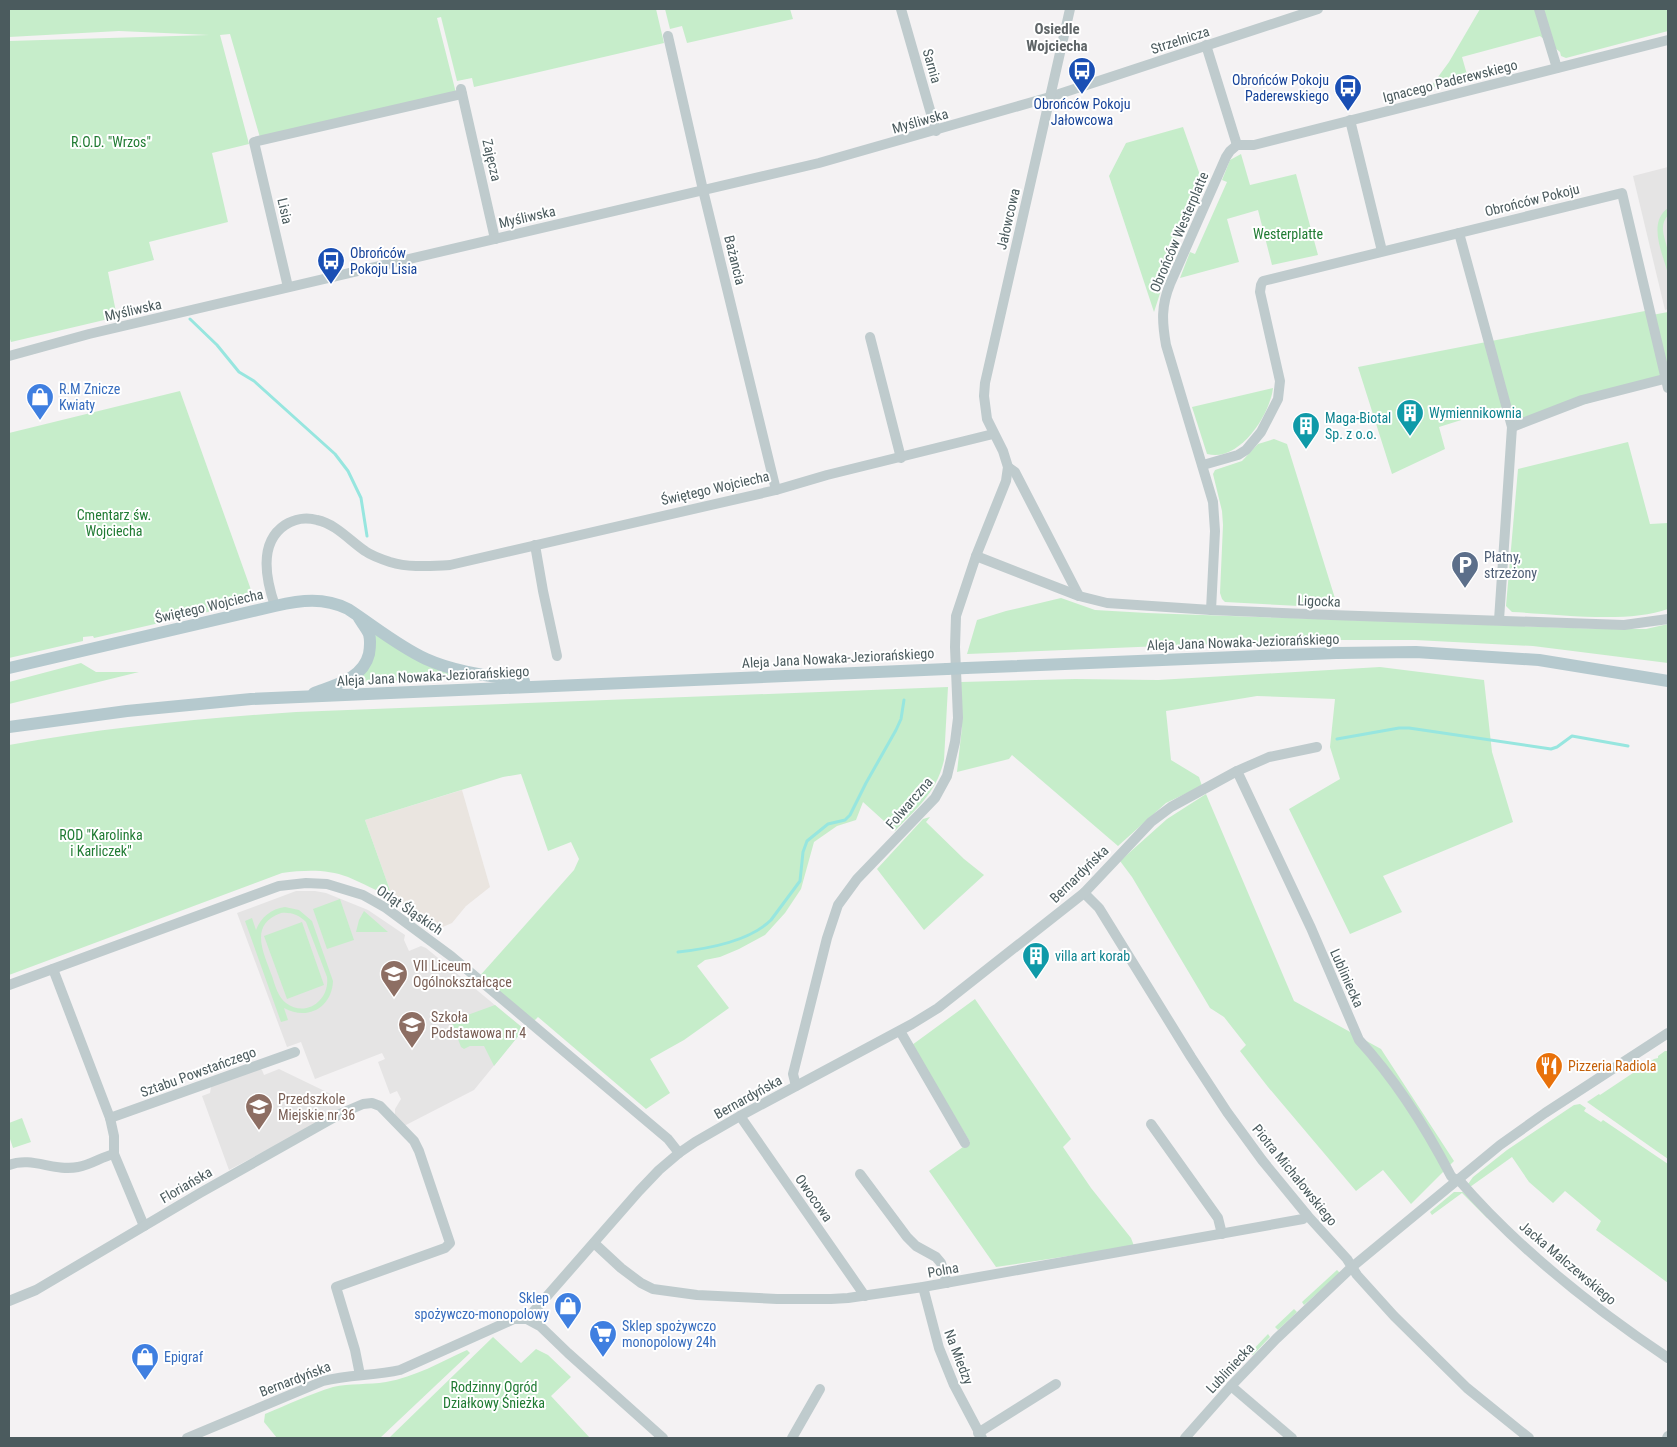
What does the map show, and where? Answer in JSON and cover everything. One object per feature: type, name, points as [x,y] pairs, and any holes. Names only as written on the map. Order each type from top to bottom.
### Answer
[{"type":"main road","points":[[275,606],[316,600],[338,604],[358,615],[410,651],[428,660],[450,668],[549,686]]},
{"type":"main road","name":"Świętego Wojciecha","points":[[9,668],[275,606]]},
{"type":"main road","points":[[305,697],[346,680],[360,671],[368,659],[369,634],[358,615]]},
{"type":"main road","name":"Aleja Jana Nowaka-Jeziorańskiego","points":[[9,727],[183,705],[305,697],[1336,652],[1416,652],[1539,660],[1668,681]]},
{"type":"street","name":"Sarnia","points":[[901,9],[936,131]]},
{"type":"street","name":"Jałowcowa","points":[[993,434],[987,419],[984,396],[985,382],[1070,9]]},
{"type":"street","name":"Strzelnicza","points":[[1050,97],[1318,9]]},
{"type":"street","points":[[1539,9],[1558,68]]},
{"type":"street","name":"Bażancia","points":[[668,36],[703,190],[776,490]]},
{"type":"street","name":"Ignacego Paderewskiego","points":[[1237,145],[1254,145],[1668,40]]},
{"type":"street","points":[[1206,45],[1237,145]]},
{"type":"street","name":"Lisia","points":[[288,287],[254,142],[461,90]]},
{"type":"street","name":"Zajęcza","points":[[461,90],[495,239]]},
{"type":"street","name":"Myśliwska","points":[[9,356],[89,334],[819,163],[1050,97]]},
{"type":"street","points":[[1350,120],[1382,251]]},
{"type":"street","name":"Obrońców Westerplatte","points":[[1211,610],[1215,516],[1213,502],[1166,345],[1163,327],[1163,304],[1226,157],[1237,145]]},
{"type":"street","name":"Obrońców Pokoju","points":[[1459,232],[1622,193],[1668,382],[1613,391],[1582,400],[1512,427]]},
{"type":"street","points":[[1203,465],[1238,455],[1246,450],[1261,432],[1278,399],[1280,381],[1260,292],[1260,285],[1263,281],[1459,232],[1512,427],[1499,620]]},
{"type":"street","points":[[870,336],[901,458]]},
{"type":"street","points":[[993,434],[1003,451],[1008,467],[1015,472],[1079,596]]},
{"type":"street","name":"Świętego Wojciecha","points":[[275,606],[266,562],[267,548],[272,536],[290,522],[304,519],[318,520],[330,525],[367,552],[388,561],[412,566],[450,565],[776,490],[827,475],[993,434]]},
{"type":"street","name":"Folwarczna","points":[[796,1086],[793,1074],[827,938],[838,905],[858,879],[935,798],[947,776],[953,756],[958,718],[955,647],[956,616],[976,556],[1006,481],[1008,467]]},
{"type":"street","points":[[535,545],[557,656]]},
{"type":"street","name":"Ligocka","points":[[976,556],[1079,596],[1107,602],[1211,610],[1340,616],[1624,625],[1668,619]]},
{"type":"street","name":"Bernardyńska","points":[[187,1438],[323,1381],[342,1376],[386,1374],[400,1370],[514,1319],[527,1319],[644,1186],[679,1153],[740,1116],[900,1031],[938,1008],[1084,893],[1151,822],[1170,807],[1237,771],[1269,757],[1316,747]]},
{"type":"street","name":"Lubliniecka","points":[[1237,771],[1311,928],[1359,1040],[1372,1054],[1430,1135],[1451,1176],[1457,1180]]},
{"type":"street","name":"Orląt Śląskich","points":[[9,985],[279,886],[306,883],[327,884],[349,889],[386,908],[452,956],[668,1139],[679,1153]]},
{"type":"street","name":"Piotra Michałowskiego","points":[[1084,893],[1099,908],[1227,1112],[1262,1160],[1394,1316],[1445,1368],[1488,1406],[1529,1438]]},
{"type":"street","points":[[53,969],[110,1118],[114,1136],[114,1154],[144,1226]]},
{"type":"street","points":[[900,1031],[964,1143]]},
{"type":"street","name":"Lubliniecka","points":[[1185,1438],[1288,1326],[1352,1267],[1487,1155],[1530,1123],[1668,1033]]},
{"type":"street","name":"Sztabu Powstańczego","points":[[110,1118],[295,1052]]},
{"type":"street","name":"Floriańska","points":[[9,1301],[36,1290],[342,1113],[363,1104],[372,1104],[380,1106],[414,1141],[450,1243],[445,1248],[336,1287],[355,1350],[360,1375]]},
{"type":"street","name":"Owocowa","points":[[740,1116],[865,1296]]},
{"type":"street","points":[[1151,1124],[1218,1218],[1222,1234]]},
{"type":"street","points":[[9,1166],[20,1162],[29,1162],[77,1168],[114,1154]]},
{"type":"street","points":[[860,1174],[907,1237],[916,1246],[936,1257],[941,1263],[947,1283]]},
{"type":"street","name":"Jacka Malczewskiego","points":[[1457,1180],[1505,1228],[1565,1281],[1610,1317],[1668,1358]]},
{"type":"street","name":"Polna","points":[[594,1243],[641,1284],[653,1289],[697,1295],[777,1299],[831,1299],[865,1296],[947,1283],[1303,1219],[1307,1215]]},
{"type":"street","name":"Na Miedzy","points":[[923,1287],[946,1367],[980,1436],[1056,1384]]},
{"type":"street","points":[[527,1319],[540,1326],[568,1354],[663,1438]]},
{"type":"street","points":[[1231,1386],[1292,1438]]},
{"type":"street","points":[[792,1438],[820,1389]]},
{"type":"shaded area","points":[[1668,167],[1668,309],[1665,310],[1633,176]]},
{"type":"shaded area","points":[[462,790],[490,887],[466,906],[452,923],[438,929],[392,896],[365,820]]},
{"type":"shaded area","points":[[296,891],[326,893],[368,910],[405,935],[404,940],[409,951],[421,946],[426,948],[524,1029],[474,1090],[404,1126],[395,1117],[395,1109],[401,1099],[397,1091],[390,1094],[378,1062],[385,1059],[382,1053],[315,1079],[301,1042],[287,1047],[237,913]]},
{"type":"shaded area","name":"Przedszkole Miejskie nr 36","points":[[258,1068],[262,1070],[264,1075],[279,1069],[337,1097],[341,1111],[229,1170],[202,1096],[210,1093],[213,1084]]},
{"type":"green space","name":"R.O.D. \"Wrzos\"","points":[[9,9],[656,9],[664,43],[474,87],[472,78],[457,81],[441,17],[437,18],[457,97],[261,141],[230,34],[220,35],[249,144],[212,153],[228,222],[149,242],[154,260],[108,272],[117,317],[11,342],[9,336],[9,41],[209,35],[119,31],[9,37]]},
{"type":"green space","points":[[665,9],[790,9],[793,19],[687,43],[682,26],[670,29]]},
{"type":"green space","points":[[1480,9],[1668,9],[1668,31],[1566,58],[1561,56],[1560,52],[1540,36],[1462,57],[1468,78],[1430,88],[1449,62]]},
{"type":"green space","points":[[1183,127],[1200,175],[1161,279],[1164,281],[1154,312],[1109,176],[1126,143]]},
{"type":"green space","name":"Westerplatte","points":[[1241,154],[1250,185],[1296,174],[1318,255],[1272,265],[1258,210],[1227,219],[1239,262],[1180,278],[1190,252],[1195,254],[1227,182],[1222,180],[1230,160]]},
{"type":"green space","points":[[1668,208],[1668,215],[1663,229],[1668,256],[1668,274],[1657,230],[1662,214]]},
{"type":"green space","points":[[1650,310],[1652,315],[1668,312],[1668,378],[1512,427],[1506,406],[1439,427],[1445,449],[1392,474],[1358,367]]},
{"type":"green space","points":[[1273,388],[1266,411],[1251,434],[1241,444],[1219,455],[1207,454],[1192,407]]},
{"type":"green space","name":"Cmentarz św. Wojciecha","points":[[180,391],[255,601],[94,638],[93,636],[83,637],[83,641],[9,658],[9,433]]},
{"type":"green space","points":[[1274,439],[1287,444],[1338,608],[1225,602],[1222,599],[1220,593],[1222,511],[1213,474],[1215,470],[1242,461],[1258,444]]},
{"type":"green space","points":[[1628,442],[1650,524],[1668,523],[1668,609],[1652,614],[1613,617],[1512,612],[1506,606],[1518,469]]},
{"type":"green space","points":[[1061,598],[1095,610],[1147,613],[1601,629],[1646,629],[1668,624],[1668,663],[1533,646],[1415,640],[1309,640],[967,654],[977,620]]},
{"type":"green space","points":[[372,631],[469,678],[358,682]]},
{"type":"green space","points":[[81,663],[96,672],[139,672],[9,704],[9,682]]},
{"type":"green space","points":[[1380,667],[1484,680],[1492,752],[1513,822],[1383,876],[1402,912],[1350,934],[1289,809],[1340,779],[1330,747],[1335,699],[1257,696],[1166,711],[1171,760],[1199,777],[1202,786],[1166,803],[1118,846],[1012,755],[1009,759],[957,772],[962,727],[961,682],[1075,679],[1158,680]]},
{"type":"green space","name":"ROD \"Karolinka i Karliczek\"","points":[[948,687],[944,760],[931,791],[895,831],[863,802],[856,820],[837,826],[814,842],[801,889],[785,913],[765,935],[720,957],[705,960],[697,966],[729,1008],[684,1040],[650,1059],[670,1093],[646,1109],[538,1017],[532,1023],[477,979],[574,870],[579,859],[571,842],[548,851],[521,774],[503,777],[365,820],[392,896],[340,874],[324,871],[282,873],[9,975],[9,745],[152,724],[296,712]]},
{"type":"green space","points":[[1206,794],[1294,1001],[1381,1049],[1454,1161],[1411,1204],[1383,1170],[1356,1191],[1240,1051],[1246,1045],[1224,1017],[1210,1008],[1132,877],[1120,861],[1167,819]]},
{"type":"green space","points":[[930,817],[926,822],[964,859],[984,875],[924,930],[877,869],[923,819]]},
{"type":"green space","points":[[340,899],[354,940],[327,949],[313,909]]},
{"type":"green space","points":[[285,907],[299,910],[312,921],[333,981],[332,990],[323,1005],[309,1012],[301,1013],[284,1008],[288,1020],[281,1022],[245,921],[252,918],[256,930],[267,914]],"holes":[[[281,913],[295,915],[306,922],[327,977],[325,993],[321,999],[309,1007],[294,1007],[281,998],[263,949],[261,940],[265,925],[271,918]]]},
{"type":"green space","points":[[364,911],[388,932],[356,932]]},
{"type":"green space","points":[[302,922],[324,985],[287,999],[264,936]]},
{"type":"green space","points":[[975,999],[1071,1139],[1063,1147],[1091,1188],[1131,1238],[1134,1246],[996,1267],[929,1171],[970,1142],[912,1045]]},
{"type":"green space","points":[[495,1005],[524,1029],[494,1066],[484,1046],[470,1046],[464,1049],[461,1047],[451,1021]]},
{"type":"green space","points":[[1665,1051],[1668,1051],[1668,1159],[1587,1102],[1658,1058]]},
{"type":"green space","points":[[1580,1104],[1586,1108],[1584,1111],[1601,1122],[1603,1120],[1668,1164],[1668,1283],[1596,1230],[1601,1221],[1565,1191],[1553,1203],[1529,1182],[1512,1157],[1470,1187],[1468,1184],[1473,1177],[1507,1150],[1574,1105]]},
{"type":"green space","points":[[22,1118],[31,1142],[13,1148],[9,1136],[9,1123]]},
{"type":"green space","points":[[1454,1192],[1463,1192],[1488,1217],[1462,1193],[1432,1215],[1430,1212]]},
{"type":"green space","points":[[1337,1270],[1340,1273],[1304,1305],[1302,1302]]},
{"type":"green space","points":[[1294,1309],[1297,1312],[1278,1330],[1275,1327]]},
{"type":"green space","points":[[1268,1334],[1270,1337],[1253,1355],[1250,1353]]},
{"type":"green space","name":"Rodzinny Ogród Działkowy Śnieżka","points":[[493,1337],[521,1363],[536,1349],[548,1355],[571,1377],[551,1396],[590,1438],[389,1438]]},
{"type":"green space","points":[[467,1350],[470,1353],[380,1438],[277,1438],[264,1422],[265,1414],[307,1396],[333,1387],[397,1380],[428,1369]]},
{"type":"waterway","points":[[190,319],[217,345],[239,372],[254,381],[335,454],[348,471],[361,498],[367,536]]},
{"type":"waterway","points":[[678,952],[701,949],[740,939],[771,920],[800,881],[803,852],[807,841],[828,824],[845,820],[850,815],[896,730],[901,719],[904,700]]},
{"type":"waterway","points":[[1337,739],[1399,728],[1409,728],[1551,749],[1572,736],[1628,746]]},
{"type":"place","name":"Obrońców Pokoju Jałowcowa","points":[[1082,95]]},
{"type":"place","name":"Obrońców Pokoju Paderewskiego","points":[[1348,112]]},
{"type":"place","name":"Obrońców Pokoju Lisia","points":[[331,285]]},
{"type":"place","name":"R.M Znicze Kwiaty","points":[[40,421]]},
{"type":"place","name":"Wymiennikownia","points":[[1410,437]]},
{"type":"place","name":"Maga-Biotal Sp. z o.o.","points":[[1306,450]]},
{"type":"place","name":"Płatny, strzeżony","points":[[1465,589]]},
{"type":"place","name":"villa art korab","points":[[1036,980]]},
{"type":"place","name":"VII Liceum Ogólnokształcące","points":[[394,998]]},
{"type":"place","name":"Szkoła Podstawowa nr 4","points":[[412,1049]]},
{"type":"place","name":"Pizzeria Radiola","points":[[1549,1090]]},
{"type":"place","name":"Przedszkole Miejskie nr 36","points":[[259,1131]]},
{"type":"place","name":"Sklep spożywczo-monopolowy","points":[[568,1330]]},
{"type":"place","name":"Sklep spożywczo monopolowy 24h","points":[[603,1358]]},
{"type":"place","name":"Epigraf","points":[[145,1381]]},
{"type":"district","name":"Osiedle Wojciecha","points":[[1057,38]]}]
